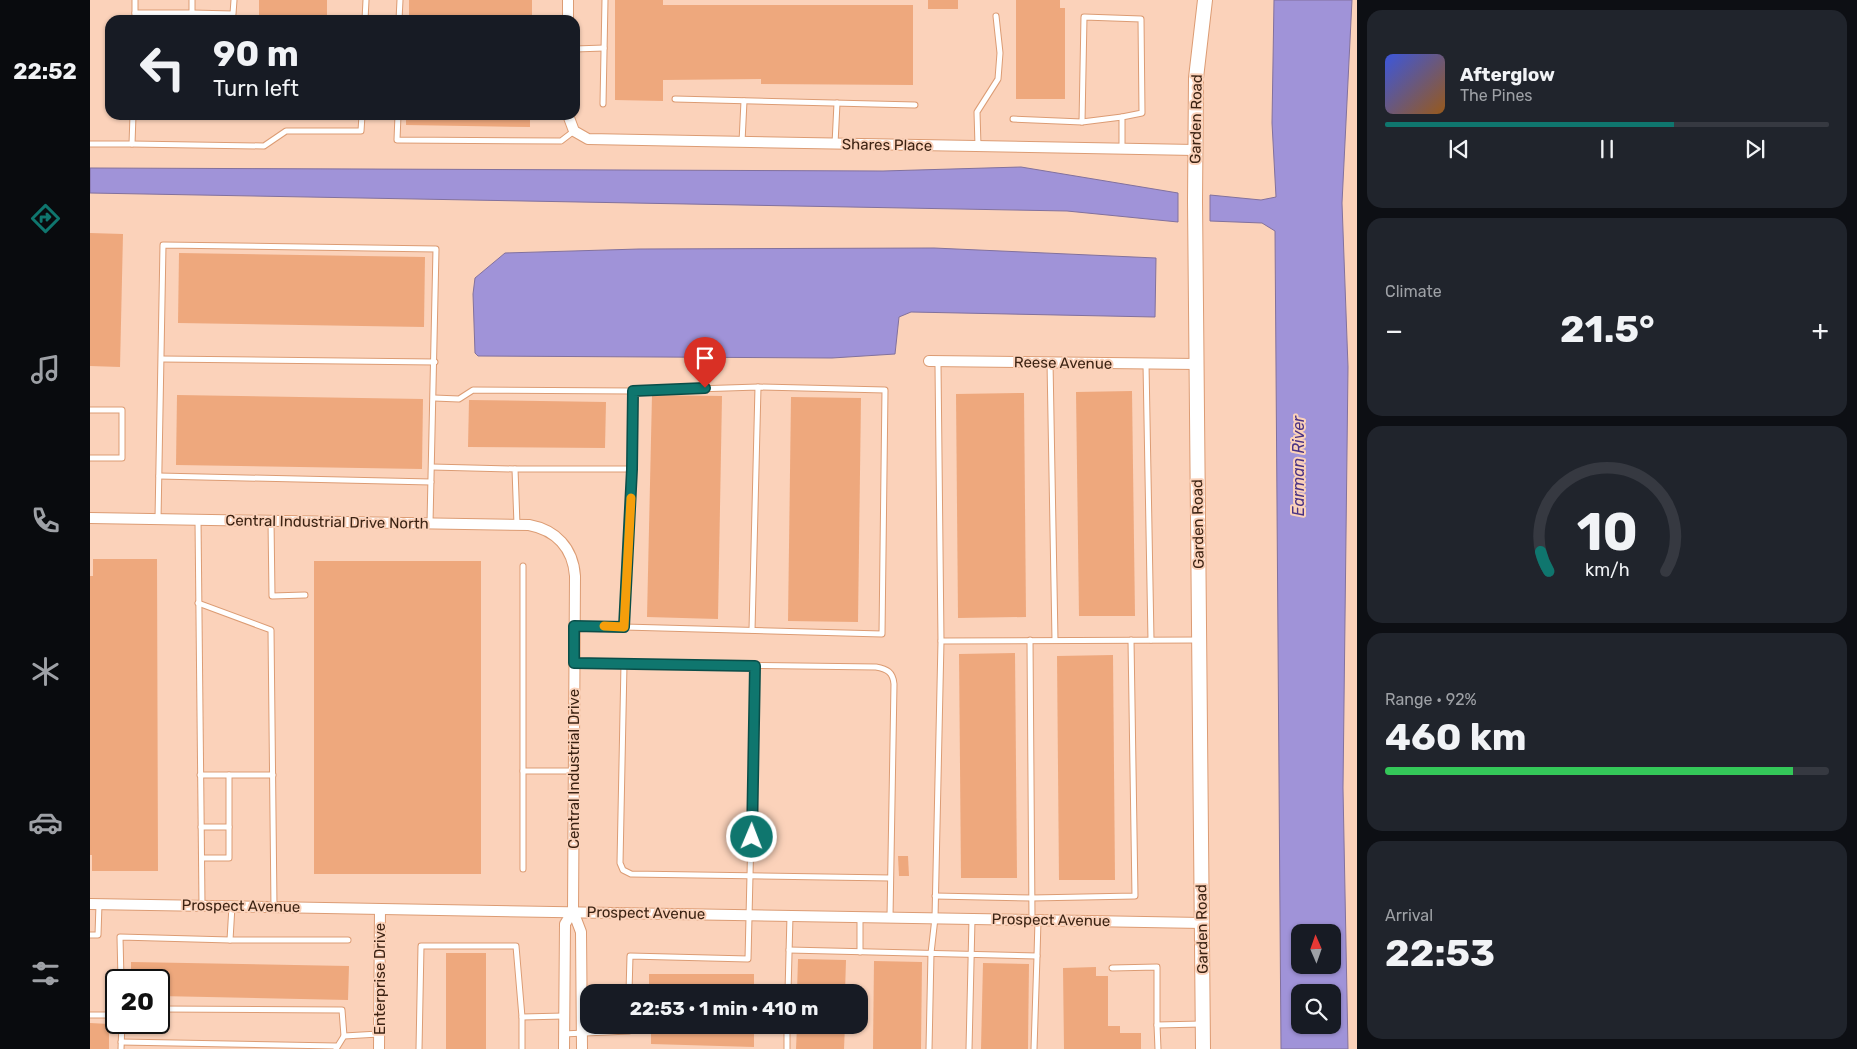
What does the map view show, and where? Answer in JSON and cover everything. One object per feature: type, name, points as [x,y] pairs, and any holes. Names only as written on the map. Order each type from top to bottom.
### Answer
[{"type":"street","points":[[568,0],[568,15]]},
{"type":"street","name":"Garden Road","points":[[1203,1049],[1196,364],[1196,78],[1204,0]]},
{"type":"street","points":[[570,120],[577,134]]},
{"type":"street","name":"Shares Place","points":[[577,134],[588,139],[1196,150]]},
{"type":"street","name":"Reese Avenue","points":[[929,361],[1196,364]]},
{"type":"street","name":"Central Industrial Drive North","points":[[90,518],[517,525],[538,527],[560,540]]},
{"type":"street","name":"Central Industrial Drive","points":[[560,540],[568,550],[574,567],[573,911],[581,932],[582,984]]},
{"type":"street","name":"Prospect Avenue","points":[[94,904],[1202,923]]},
{"type":"street","name":"Enterprise Drive","points":[[379,1049],[380,909]]},
{"type":"street","name":"Central Industrial Drive","points":[[564,1049],[565,924],[573,911]]},
{"type":"street","name":"Central Industrial Drive","points":[[582,1034],[582,1049]]},
{"type":"lane","points":[[135,0],[135,13],[233,14],[234,0]]},
{"type":"lane","points":[[192,0],[192,13]]},
{"type":"lane","points":[[365,15],[366,0]]},
{"type":"lane","points":[[399,15],[400,0]]},
{"type":"lane","points":[[603,104],[606,0]]},
{"type":"lane","points":[[978,146],[977,112],[998,79],[1000,53],[996,16]]},
{"type":"lane","points":[[1013,119],[1082,122],[1142,113],[1141,19],[1084,17],[1082,122]]},
{"type":"lane","points":[[580,48],[604,48]]},
{"type":"lane","points":[[675,100],[915,105]]},
{"type":"lane","points":[[742,142],[744,101]]},
{"type":"lane","points":[[835,144],[837,103]]},
{"type":"lane","points":[[1122,117],[1122,149]]},
{"type":"lane","points":[[132,144],[133,120]]},
{"type":"lane","points":[[90,144],[264,146],[286,131],[361,131],[362,120]]},
{"type":"lane","points":[[398,120],[397,140],[561,140],[577,134]]},
{"type":"lane","points":[[158,519],[163,245],[436,249],[430,524]]},
{"type":"lane","points":[[162,359],[435,362]]},
{"type":"lane","points":[[929,1049],[935,918],[941,641],[938,365],[942,361]]},
{"type":"lane","points":[[1050,362],[1055,640]]},
{"type":"lane","points":[[1146,364],[1151,640]]},
{"type":"lane","points":[[434,398],[460,399],[473,390],[633,391],[758,387],[886,390],[882,634],[574,626]]},
{"type":"lane","points":[[752,630],[758,387]]},
{"type":"lane","points":[[624,627],[632,469],[633,391]]},
{"type":"lane","points":[[90,410],[122,410],[122,458],[90,458]]},
{"type":"lane","points":[[432,467],[632,469]]},
{"type":"lane","points":[[516,469],[517,525]]},
{"type":"lane","points":[[159,476],[431,482]]},
{"type":"lane","points":[[198,520],[202,906]]},
{"type":"lane","points":[[271,521],[272,596],[305,595]]},
{"type":"lane","points":[[522,566],[523,869]]},
{"type":"lane","points":[[198,603],[271,630],[274,907]]},
{"type":"lane","points":[[1030,640],[1032,898],[1037,956],[1034,1049]]},
{"type":"lane","points":[[935,896],[1032,898],[1135,896],[1131,640]]},
{"type":"lane","points":[[941,641],[1199,640]]},
{"type":"lane","points":[[574,663],[876,667],[891,673],[894,684],[890,918]]},
{"type":"lane","points":[[624,664],[620,867],[626,873],[890,878]]},
{"type":"lane","points":[[629,984],[630,956],[748,959],[755,666]]},
{"type":"lane","points":[[523,770],[574,771]]},
{"type":"lane","points":[[200,775],[273,775]]},
{"type":"lane","points":[[202,858],[229,858],[229,775]]},
{"type":"lane","points":[[201,827],[229,827]]},
{"type":"lane","points":[[90,936],[98,935],[94,904]]},
{"type":"lane","points":[[230,940],[232,906]]},
{"type":"lane","points":[[788,984],[790,916]]},
{"type":"lane","points":[[860,917],[860,952]]},
{"type":"lane","points":[[969,1049],[972,919]]},
{"type":"lane","points":[[121,969],[120,937],[230,940],[348,940]]},
{"type":"lane","points":[[419,1049],[421,946],[516,946],[522,1017],[522,1049]]},
{"type":"lane","points":[[789,950],[1037,956]]},
{"type":"lane","points":[[1112,968],[1157,967],[1158,1049]]},
{"type":"lane","points":[[121,1042],[336,1047],[344,1036],[342,1010],[170,1009]]},
{"type":"lane","points":[[90,1015],[105,1015]]},
{"type":"lane","points":[[522,1017],[564,1016]]},
{"type":"lane","points":[[1157,1025],[1203,1024]]},
{"type":"lane","points":[[563,1034],[580,1033]]},
{"type":"lane","points":[[121,1034],[121,1049]]},
{"type":"lane","points":[[344,1036],[379,1034]]},
{"type":"lane","points":[[787,1049],[788,1034]]},
{"type":"water","name":"Earman River","points":[[1274,0],[1352,0],[1342,203],[1348,367],[1343,788],[1348,1049],[1281,1049],[1275,231],[1262,223],[1210,221],[1210,195],[1261,200],[1276,197],[1272,123]]},
{"type":"water","points":[[1021,167],[1178,193],[1178,222],[1067,211],[90,193],[90,168],[883,171]]},
{"type":"water","points":[[934,248],[1156,258],[1155,317],[911,312],[899,317],[895,354],[832,358],[478,356],[475,353],[473,294],[475,278],[505,253],[639,249]]},
{"type":"building","points":[[259,0],[327,0],[327,15],[259,15]]},
{"type":"building","points":[[409,0],[532,0],[532,15],[409,15]]},
{"type":"building","points":[[615,0],[663,0],[663,5],[913,5],[913,85],[761,84],[761,79],[663,80],[663,101],[615,100]]},
{"type":"building","points":[[928,0],[958,0],[958,9],[928,9]]},
{"type":"building","points":[[1016,0],[1060,0],[1060,8],[1065,8],[1065,99],[1016,99]]},
{"type":"building","points":[[406,120],[530,120],[530,127],[406,125]]},
{"type":"building","points":[[90,233],[123,234],[120,367],[90,366]]},
{"type":"building","points":[[179,253],[425,257],[424,327],[178,323]]},
{"type":"building","points":[[1132,391],[1135,616],[1079,616],[1076,392]]},
{"type":"building","points":[[1024,393],[1026,617],[958,618],[956,394]]},
{"type":"building","points":[[177,395],[423,399],[422,469],[176,465]]},
{"type":"building","points":[[652,395],[722,396],[718,619],[647,617]]},
{"type":"building","points":[[791,397],[861,398],[858,622],[788,621]]},
{"type":"building","points":[[469,400],[606,402],[605,448],[468,447]]},
{"type":"building","points":[[93,559],[157,559],[158,871],[92,871],[92,855],[90,855],[90,576],[93,576]]},
{"type":"building","points":[[314,561],[481,561],[481,874],[314,874]]},
{"type":"building","points":[[1015,653],[1017,878],[961,878],[959,654]]},
{"type":"building","points":[[1113,655],[1115,880],[1059,880],[1057,656]]},
{"type":"building","points":[[898,856],[908,856],[909,876],[899,876]]},
{"type":"building","points":[[446,953],[486,953],[486,1049],[446,1049]]},
{"type":"building","points":[[798,959],[846,960],[845,984],[797,984]]},
{"type":"building","points":[[874,961],[922,962],[921,1049],[873,1049]]},
{"type":"building","points":[[131,962],[349,966],[348,1000],[170,996],[170,969],[131,969]]},
{"type":"building","points":[[983,963],[1029,964],[1028,1049],[981,1049]]},
{"type":"building","points":[[1096,967],[1096,976],[1108,976],[1108,1026],[1120,1026],[1120,1033],[1141,1033],[1141,1049],[1064,1049],[1063,968]]},
{"type":"building","points":[[649,974],[754,974],[754,984],[649,984]]},
{"type":"building","points":[[90,1023],[105,1024],[105,1034],[109,1034],[109,1049],[90,1049]]},
{"type":"building","points":[[651,1034],[754,1034],[754,1047],[651,1044]]},
{"type":"building","points":[[797,1034],[845,1034],[844,1049],[796,1049]]},
{"type":"slow traffic","points":[[604,626],[624,627],[631,498]]},
{"type":"route","points":[[705,388],[633,391],[632,469],[624,627],[574,626],[574,663],[755,666],[752,837]]}]
